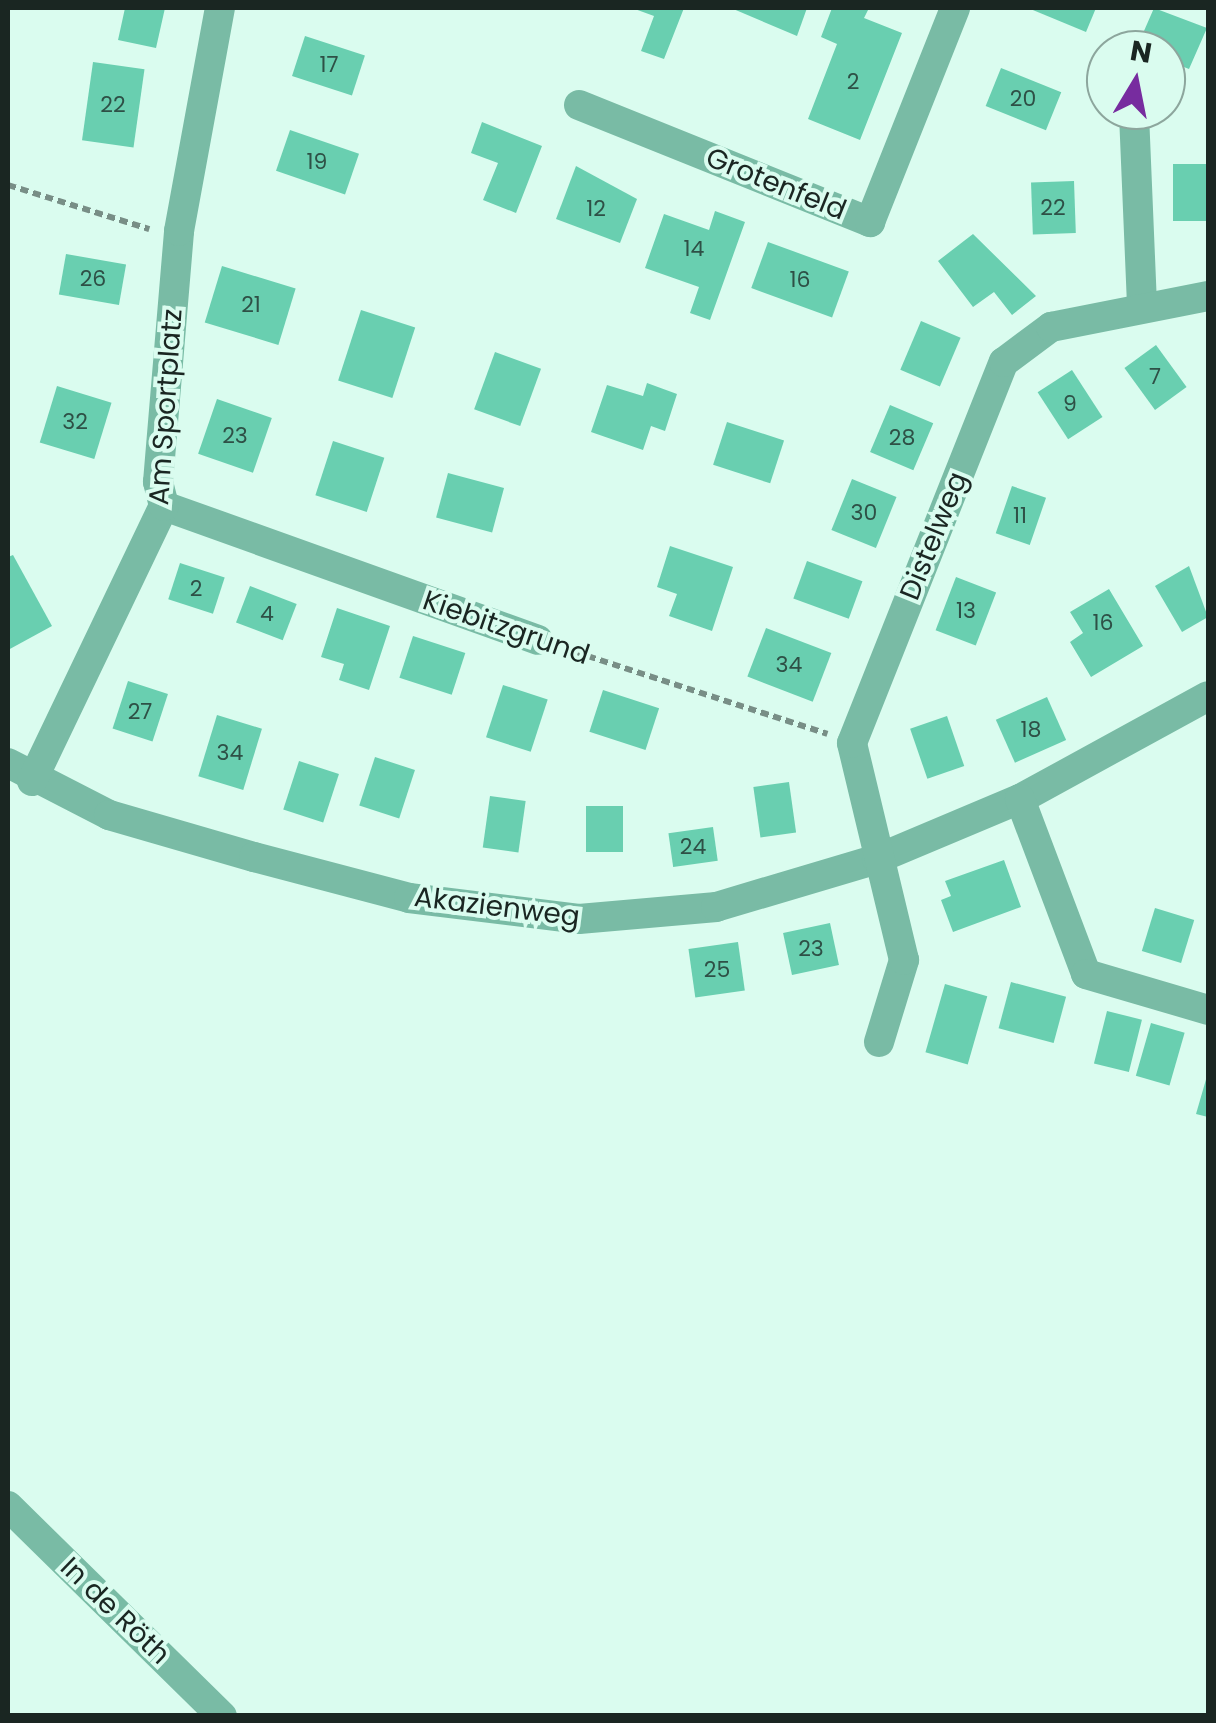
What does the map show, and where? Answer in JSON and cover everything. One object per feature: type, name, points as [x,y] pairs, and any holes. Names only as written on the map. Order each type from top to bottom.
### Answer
[{"type":"street","name":"Am Sportplatz","points":[[20,772],[164,506],[158,482],[179,230],[220,8]]},
{"type":"street","name":"Grotenfeld","points":[[580,105],[870,222],[955,8]]},
{"type":"street","points":[[1131,130],[1142,303]]},
{"type":"street","name":"Distelweg","points":[[852,742],[1004,362],[1051,326],[1142,303],[1208,296]]},
{"type":"street","name":"Kiebitzgrund","points":[[164,506],[538,640]]},
{"type":"street","name":"Akazienweg","points":[[20,772],[108,815],[409,898],[580,919],[716,907],[877,858],[1020,799],[1208,696]]},
{"type":"street","points":[[852,742],[904,960],[879,1042]]},
{"type":"street","points":[[1020,799],[1086,974],[1208,1010]]},
{"type":"street","name":"In de Röth","points":[[8,1506],[222,1716]]},
{"type":"path","points":[[8,185],[131,228],[179,230]]},
{"type":"path","name":"Kiebitzgrund","points":[[538,640],[852,742]]},
{"type":"building","points":[[125,8],[165,8],[156,48],[118,40]]},
{"type":"building","points":[[632,8],[684,8],[664,59],[641,51],[654,16]]},
{"type":"building","points":[[731,8],[807,8],[797,36]]},
{"type":"building","points":[[832,8],[869,8],[864,18],[902,33],[860,140],[808,119],[837,44],[821,37]]},
{"type":"building","points":[[1028,8],[1096,8],[1086,32]]},
{"type":"building","points":[[1154,8],[1207,28],[1189,69],[1186,30],[1144,30]]},
{"type":"building","points":[[305,36],[365,55],[352,95],[292,76]]},
{"type":"building","points":[[93,62],[144,69],[133,147],[82,140]]},
{"type":"building","points":[[1001,68],[1061,92],[1046,130],[986,106]]},
{"type":"building","points":[[482,122],[542,146],[516,213],[483,200],[498,163],[471,153]]},
{"type":"building","points":[[290,130],[359,154],[345,194],[276,171]]},
{"type":"building","points":[[1173,164],[1208,164],[1208,221],[1173,221]]},
{"type":"building","points":[[576,166],[637,199],[620,243],[556,219]]},
{"type":"building","points":[[1074,181],[1076,233],[1033,234],[1031,183]]},
{"type":"building","points":[[715,211],[745,222],[710,320],[690,313],[699,287],[645,268],[664,214],[709,230]]},
{"type":"building","points":[[973,234],[1036,296],[1012,315],[994,292],[973,307],[938,261]]},
{"type":"building","points":[[768,242],[849,271],[832,317],[751,288]]},
{"type":"building","points":[[66,254],[126,265],[119,305],[59,294]]},
{"type":"building","points":[[222,266],[296,289],[278,345],[205,322]]},
{"type":"building","points":[[361,310],[415,328],[392,398],[338,380]]},
{"type":"building","points":[[921,321],[961,338],[940,387],[900,370]]},
{"type":"building","points":[[1156,345],[1187,387],[1155,410],[1124,368]]},
{"type":"building","points":[[495,352],[541,369],[520,426],[474,409]]},
{"type":"building","points":[[1072,370],[1102,417],[1068,439],[1038,392]]},
{"type":"building","points":[[647,383],[677,394],[665,431],[651,426],[643,450],[591,432],[607,385],[643,396]]},
{"type":"building","points":[[57,386],[112,403],[94,459],[40,442]]},
{"type":"building","points":[[217,399],[272,418],[253,473],[198,454]]},
{"type":"building","points":[[890,405],[933,423],[913,470],[870,452]]},
{"type":"building","points":[[727,422],[784,441],[770,483],[713,465]]},
{"type":"building","points":[[333,441],[384,458],[367,512],[315,495]]},
{"type":"building","points":[[448,473],[504,488],[492,532],[436,517]]},
{"type":"building","points":[[852,479],[897,497],[876,548],[831,530]]},
{"type":"building","points":[[1012,486],[1046,498],[1030,545],[996,533]]},
{"type":"building","points":[[670,546],[733,567],[712,631],[669,616],[677,594],[657,587]]},
{"type":"building","points":[[13,555],[52,626],[8,650],[8,557]]},
{"type":"building","points":[[807,561],[862,581],[849,619],[793,599]]},
{"type":"building","points":[[180,563],[225,578],[213,614],[168,599]]},
{"type":"building","points":[[1189,566],[1208,617],[1182,632],[1155,586]]},
{"type":"building","points":[[956,577],[996,592],[976,646],[936,630]]},
{"type":"building","points":[[250,586],[297,604],[283,640],[236,622]]},
{"type":"building","points":[[1109,589],[1143,646],[1091,677],[1070,642],[1083,633],[1070,612]]},
{"type":"building","points":[[337,608],[390,626],[369,690],[339,680],[344,664],[321,657]]},
{"type":"building","points":[[766,628],[831,653],[813,702],[747,677]]},
{"type":"building","points":[[413,636],[465,653],[452,695],[399,678]]},
{"type":"building","points":[[128,681],[168,694],[152,742],[113,729]]},
{"type":"building","points":[[503,685],[548,700],[531,752],[486,737]]},
{"type":"building","points":[[603,690],[659,708],[646,750],[589,732]]},
{"type":"building","points":[[1047,697],[1066,740],[1015,763],[996,720]]},
{"type":"building","points":[[217,715],[262,729],[243,790],[198,776]]},
{"type":"building","points":[[947,716],[964,766],[927,779],[910,729]]},
{"type":"building","points":[[375,757],[415,770],[399,818],[359,806]]},
{"type":"building","points":[[299,761],[339,774],[323,822],[283,810]]},
{"type":"building","points":[[789,782],[796,833],[760,838],[753,787]]},
{"type":"building","points":[[490,796],[526,801],[518,853],[483,847]]},
{"type":"building","points":[[586,806],[623,806],[623,852],[586,852]]},
{"type":"building","points":[[713,827],[718,861],[673,867],[668,833]]},
{"type":"building","points":[[1004,860],[1021,907],[953,932],[941,900],[951,896],[945,881]]},
{"type":"building","points":[[1155,908],[1194,920],[1181,963],[1142,951]]},
{"type":"building","points":[[830,923],[839,965],[792,975],[783,933]]},
{"type":"building","points":[[738,942],[745,991],[695,997],[688,949]]},
{"type":"building","points":[[1011,982],[1066,997],[1054,1043],[999,1028]]},
{"type":"building","points":[[945,984],[987,996],[968,1064],[925,1052]]},
{"type":"building","points":[[1107,1011],[1142,1020],[1129,1072],[1094,1063]]},
{"type":"building","points":[[1151,1023],[1185,1033],[1169,1086],[1136,1076]]},
{"type":"building","points":[[1208,1076],[1208,1117],[1196,1114]]}]
